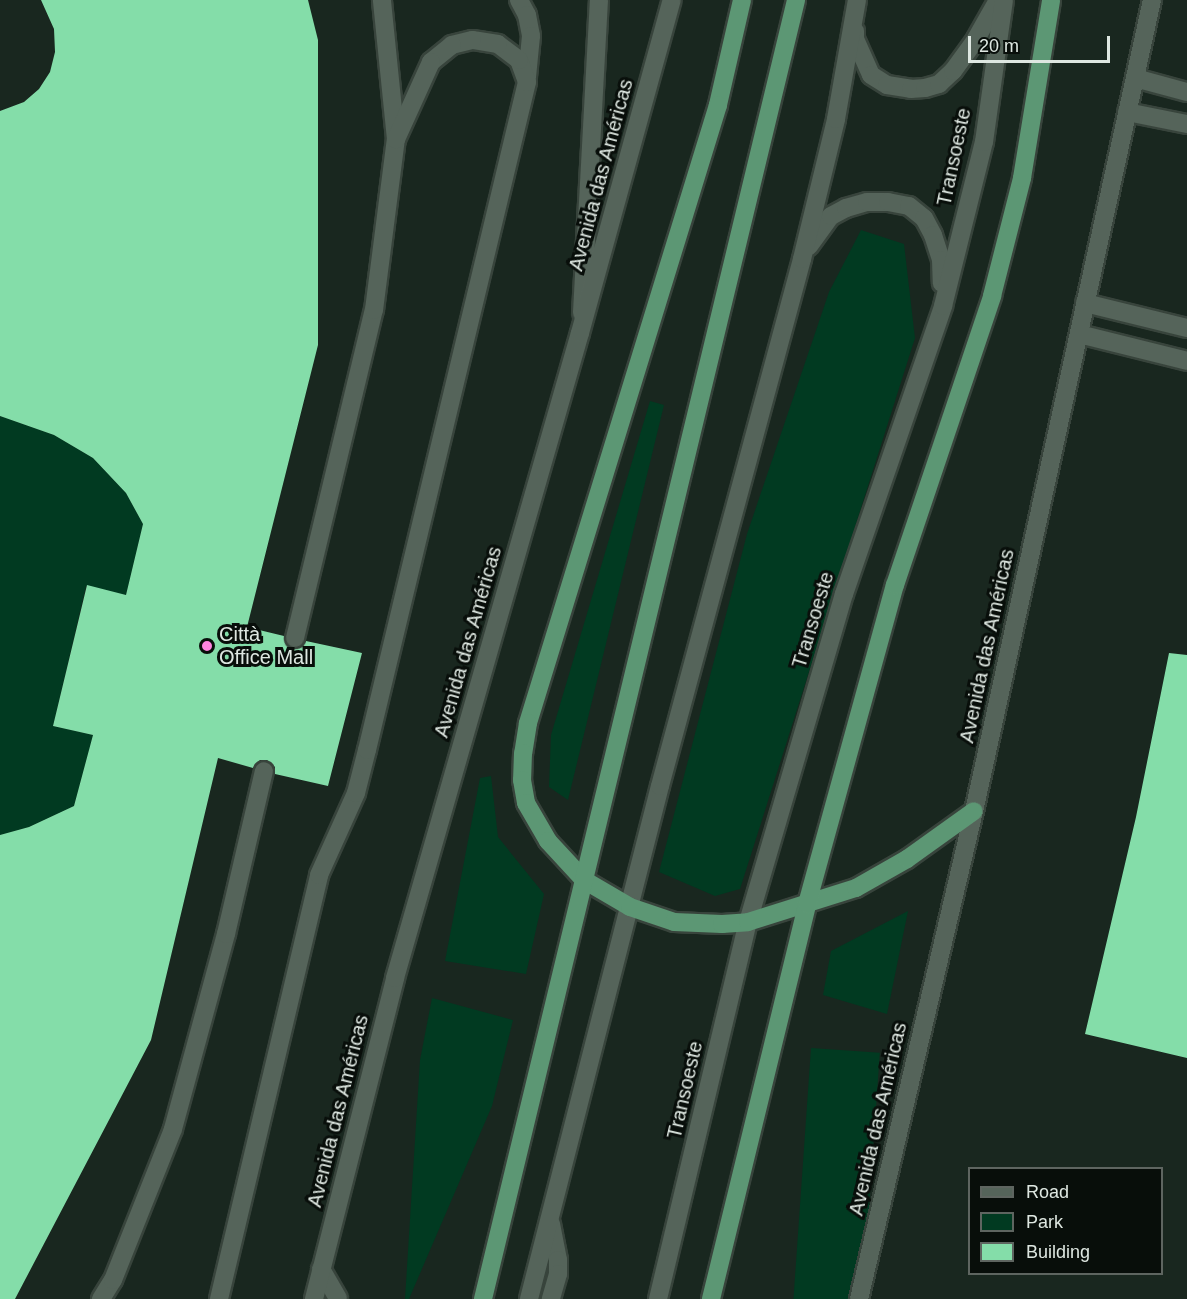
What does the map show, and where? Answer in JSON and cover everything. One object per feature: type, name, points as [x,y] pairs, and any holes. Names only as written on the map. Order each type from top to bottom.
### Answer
[{"type":"highway","points":[[742,0],[718,105],[528,723],[523,753],[522,780],[526,803],[548,841],[584,880],[630,907],[674,922],[748,922],[856,888],[907,859],[974,811]]},
{"type":"highway","points":[[483,1299],[796,0]]},
{"type":"highway","points":[[711,1299],[807,904],[895,585],[992,296],[1022,178],[1051,0]]},
{"type":"main road","points":[[296,639],[374,310],[396,139],[382,0]]},
{"type":"main road","points":[[219,1299],[319,875],[356,792],[526,82],[531,36],[527,15],[519,0]]},
{"type":"main road","points":[[580,333],[599,0]]},
{"type":"main road","name":"Avenida das Américas","points":[[314,1299],[395,978],[580,333],[672,0]]},
{"type":"main road","points":[[856,5],[855,39],[870,75],[888,85],[918,88],[939,84],[953,71],[976,39],[998,0]]},
{"type":"main road","name":"Transoeste","points":[[658,1299],[748,922],[844,594],[943,306],[984,142],[1004,0]]},
{"type":"main road","name":"Avenida das Américas","points":[[860,1299],[974,811],[1152,0]]},
{"type":"main road","points":[[529,1299],[630,907],[802,260],[836,119],[856,5]]},
{"type":"main road","points":[[396,139],[431,62],[452,45],[472,40],[498,44],[519,60],[526,82]]},
{"type":"main road","points":[[1135,78],[1187,92]]},
{"type":"main road","points":[[1127,112],[1187,124]]},
{"type":"main road","points":[[802,260],[819,229],[831,216],[846,208],[867,202],[888,202],[909,206],[924,218],[933,236],[941,260],[943,306]]},
{"type":"main road","points":[[1085,303],[1187,328]]},
{"type":"main road","points":[[1079,334],[1187,361]]},
{"type":"main road","points":[[101,1299],[113,1280],[173,1129],[226,934],[264,771]]},
{"type":"main road","points":[[550,1219],[558,1260],[558,1274],[551,1299]]},
{"type":"main road","name":"Transoeste","points":[[645,1299],[655,1265],[669,1256]]},
{"type":"main road","points":[[321,1269],[338,1299]]},
{"type":"green space","points":[[861,230],[904,244],[915,338],[740,889],[715,896],[659,872],[747,534],[829,292]]},
{"type":"green space","points":[[650,401],[664,405],[568,800],[549,787],[551,735]]},
{"type":"green space","points":[[0,416],[54,435],[93,458],[126,493],[143,524],[126,595],[86,586],[53,726],[93,735],[74,806],[29,827],[0,835]]},
{"type":"green space","points":[[491,776],[498,837],[544,894],[526,974],[445,961],[480,778]]},
{"type":"green space","points":[[908,911],[887,1014],[823,995],[831,951]]},
{"type":"green space","points":[[432,998],[513,1020],[492,1106],[409,1299],[405,1299],[420,1060]]},
{"type":"green space","points":[[811,1048],[880,1053],[863,1299],[793,1299]]},
{"type":"building","name":"Città Office Mall","points":[[41,0],[308,0],[318,40],[318,345],[247,627],[284,636],[287,646],[293,649],[303,646],[306,641],[362,653],[328,786],[275,774],[275,767],[267,760],[260,760],[253,768],[218,758],[151,1040],[15,1299],[0,1299],[0,835],[29,827],[74,806],[93,735],[53,726],[87,585],[126,595],[143,524],[126,493],[93,458],[54,435],[0,416],[0,111],[24,102],[39,89],[50,72],[55,52],[54,29]]},
{"type":"building","points":[[1169,653],[1187,655],[1187,1058],[1085,1034],[1136,817]]},
{"type":"place","name":"Città Office Mall","points":[[207,646]]}]
